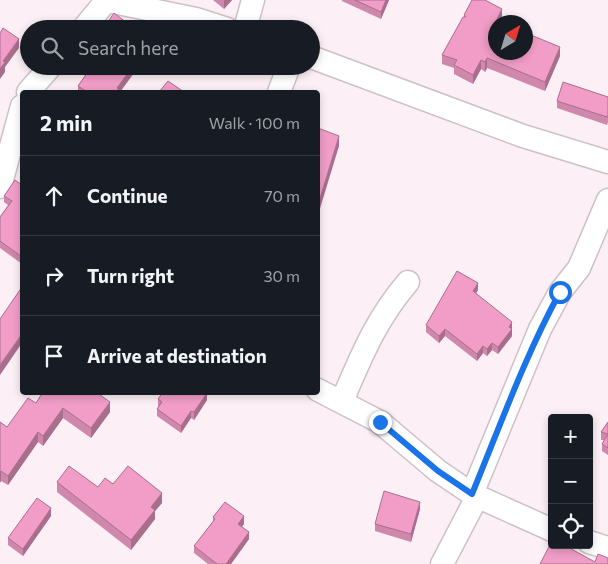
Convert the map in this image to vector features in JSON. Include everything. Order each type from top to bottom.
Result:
[{"type":"street","points":[[90,20],[105,0],[199,20]]},
{"type":"street","points":[[247,20],[253,0]]},
{"type":"street","points":[[320,60],[523,136],[608,162]]},
{"type":"street","points":[[30,90],[43,75]]},
{"type":"street","points":[[280,90],[286,75]]},
{"type":"street","points":[[0,125],[20,101]]},
{"type":"street","points":[[0,187],[20,113]]},
{"type":"street","points":[[442,564],[475,495],[540,329],[560,292],[579,268],[608,200]]},
{"type":"street","points":[[342,402],[370,335],[388,304],[408,282]]},
{"type":"street","points":[[320,391],[380,422],[438,471],[475,495],[548,528]]},
{"type":"street","points":[[593,543],[608,548]]},
{"type":"building","points":[[355,0],[386,0],[381,12]]},
{"type":"building","points":[[472,0],[485,0],[502,9],[499,15],[488,15],[488,58],[485,62],[481,60],[473,75],[454,65],[457,60],[442,55],[463,17],[466,17],[464,15]]},
{"type":"building","points":[[114,13],[123,20],[109,20]]},
{"type":"building","points":[[3,28],[19,39],[3,61],[5,62],[0,69],[0,33]]},
{"type":"building","points":[[533,36],[560,47],[545,82],[492,60],[533,60]]},
{"type":"building","points":[[86,75],[126,75],[117,88],[119,90],[84,90],[78,86]]},
{"type":"building","points":[[168,81],[181,90],[161,90]]},
{"type":"building","points":[[563,82],[608,97],[607,117],[557,101]]},
{"type":"building","points":[[320,129],[339,136],[320,198]]},
{"type":"building","points":[[15,180],[20,184],[20,256],[0,241],[0,217],[12,201],[4,196]]},
{"type":"building","points":[[457,271],[478,283],[473,291],[512,322],[509,327],[512,329],[498,347],[492,343],[487,349],[483,346],[477,354],[445,329],[439,336],[426,325]]},
{"type":"building","points":[[20,290],[20,337],[0,365],[0,319]]},
{"type":"building","points":[[41,395],[100,395],[110,402],[91,428],[63,408],[43,436],[38,432],[8,476],[1,471],[0,473],[0,422],[7,427],[28,398],[36,403]]},
{"type":"building","points":[[161,395],[206,395],[194,412],[191,411],[181,426],[157,409],[162,402],[158,399]]},
{"type":"building","points":[[608,422],[608,434],[601,432]]},
{"type":"building","points":[[608,434],[608,448],[602,444]]},
{"type":"building","points":[[69,466],[98,487],[105,478],[113,484],[128,466],[162,493],[151,507],[155,510],[131,540],[57,482]]},
{"type":"building","points":[[384,491],[420,502],[411,534],[375,524]]},
{"type":"building","points":[[37,498],[51,508],[23,549],[8,538]]},
{"type":"building","points":[[225,502],[244,516],[238,524],[249,532],[226,564],[217,564],[194,546],[215,519],[213,517]]},
{"type":"building","points":[[548,549],[571,549],[595,562],[598,554],[608,558],[608,564],[540,564]]},
{"type":"route","points":[[380,422],[438,471],[472,494],[518,379],[540,329],[560,292]]}]
